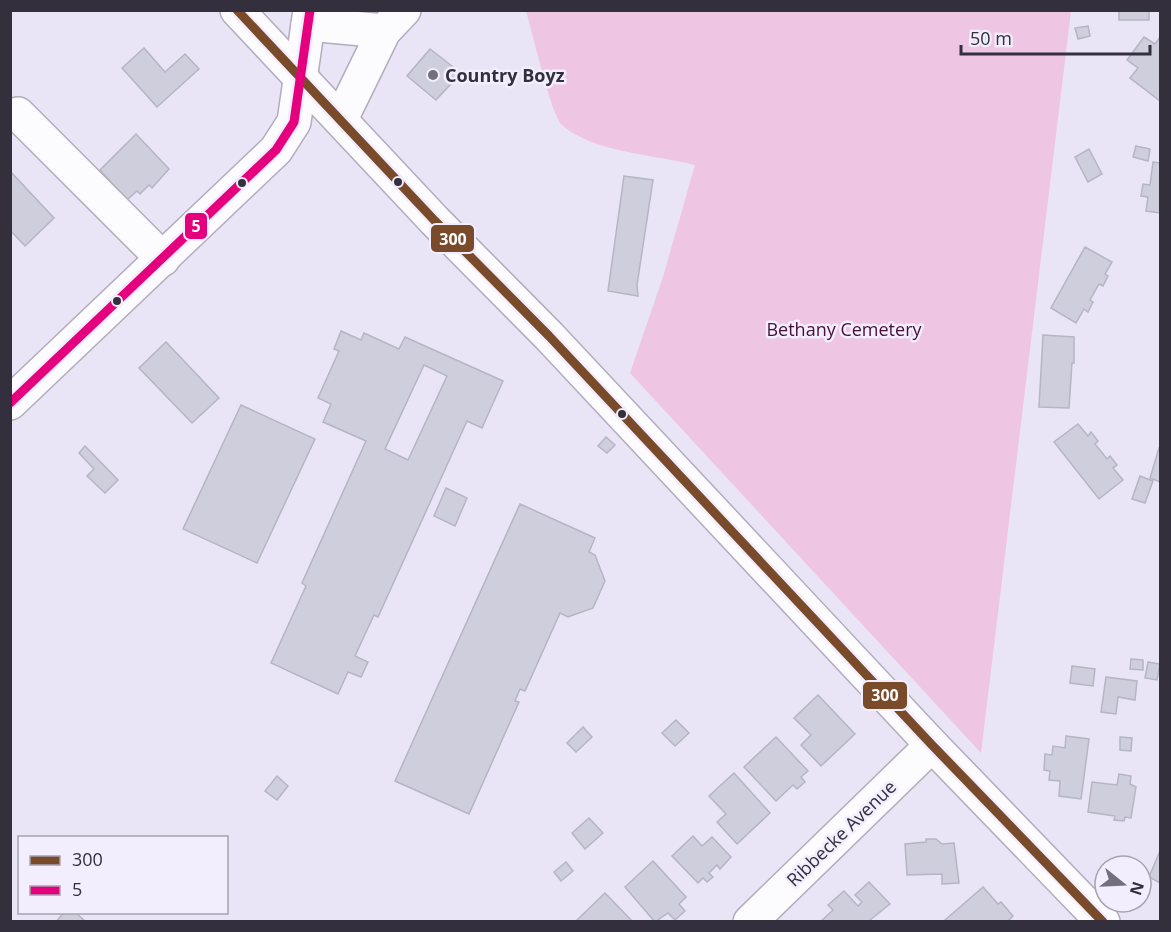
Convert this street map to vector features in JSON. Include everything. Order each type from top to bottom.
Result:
[{"type":"main road","points":[[237,10],[435,221],[566,353],[932,745],[1102,921]]},
{"type":"main road","points":[[10,403],[276,150],[294,122],[309,17],[394,21],[341,119]]},
{"type":"main road","points":[[18,114],[163,259]]},
{"type":"main road","name":"Ribbecke Avenue","points":[[750,921],[932,745]]},
{"type":"green space","name":"Bethany Cemetery","points":[[526,11],[1071,11],[981,753],[630,373],[663,277],[695,165],[607,147],[574,134],[562,125],[547,90]]},
{"type":"building","points":[[1119,10],[1149,10],[1149,20],[1119,20]]},
{"type":"building","points":[[1088,26],[1090,36],[1078,39],[1075,28]]},
{"type":"building","points":[[1144,37],[1155,44],[1160,37],[1160,101],[1130,78],[1138,68],[1127,60]]},
{"type":"building","points":[[144,48],[165,72],[185,54],[199,69],[157,107],[122,68]]},
{"type":"building","name":"Country Boyz","points":[[430,49],[461,73],[436,100],[407,76]]},
{"type":"building","points":[[136,134],[169,169],[152,188],[149,185],[140,194],[137,191],[127,200],[100,170]]},
{"type":"building","points":[[1136,146],[1150,149],[1148,161],[1133,157]]},
{"type":"building","points":[[1089,149],[1102,174],[1088,182],[1075,157]]},
{"type":"building","points":[[1153,162],[1160,163],[1160,213],[1146,211],[1148,197],[1141,196],[1143,184],[1150,185]]},
{"type":"building","points":[[10,171],[54,218],[25,246],[10,230]]},
{"type":"building","points":[[624,176],[653,180],[637,285],[638,296],[608,291]]},
{"type":"building","points":[[1085,247],[1112,262],[1105,274],[1108,276],[1103,286],[1099,284],[1090,300],[1093,302],[1088,312],[1084,309],[1076,323],[1051,308]]},
{"type":"building","points":[[341,331],[361,340],[364,333],[399,349],[405,337],[503,381],[482,428],[467,421],[378,617],[374,615],[355,656],[368,662],[361,677],[348,672],[338,694],[271,663],[306,586],[302,583],[366,441],[323,422],[331,404],[318,398],[339,351],[334,349]],"holes":[[[424,365],[447,376],[408,460],[385,449]]]},
{"type":"building","points":[[1043,335],[1074,337],[1074,363],[1072,363],[1069,408],[1039,407]]},
{"type":"building","points":[[166,342],[219,398],[192,423],[139,368]]},
{"type":"building","points":[[241,405],[315,439],[257,563],[183,529]]},
{"type":"building","points":[[1078,424],[1088,436],[1091,432],[1098,441],[1095,444],[1107,459],[1110,456],[1117,465],[1113,468],[1123,480],[1099,499],[1054,442]]},
{"type":"building","points":[[606,437],[615,445],[607,453],[598,446]]},
{"type":"building","points":[[85,446],[118,480],[105,493],[87,476],[94,469],[79,453]]},
{"type":"building","points":[[1160,449],[1160,482],[1150,478]]},
{"type":"building","points":[[1140,476],[1153,481],[1145,503],[1132,499]]},
{"type":"building","points":[[446,488],[467,498],[455,526],[434,516]]},
{"type":"building","points":[[520,504],[595,538],[589,552],[595,555],[605,581],[593,608],[568,617],[560,613],[525,691],[520,689],[515,701],[519,702],[469,814],[395,781]]},
{"type":"building","points":[[1131,659],[1143,660],[1143,670],[1130,669]]},
{"type":"building","points":[[1148,662],[1160,664],[1157,680],[1145,678]]},
{"type":"building","points":[[1072,666],[1095,669],[1093,686],[1070,683]]},
{"type":"building","points":[[1106,677],[1137,681],[1135,700],[1118,697],[1116,714],[1101,712]]},
{"type":"building","points":[[818,695],[855,734],[821,766],[801,745],[811,735],[794,718]]},
{"type":"building","points":[[676,720],[689,733],[675,746],[662,733]]},
{"type":"building","points":[[583,727],[592,737],[576,752],[567,743]]},
{"type":"building","points":[[1066,736],[1089,739],[1081,799],[1059,796],[1060,781],[1049,780],[1050,771],[1044,770],[1045,754],[1052,755],[1053,746],[1065,748]]},
{"type":"building","points":[[776,737],[808,771],[801,777],[805,782],[797,789],[793,785],[776,801],[744,767]]},
{"type":"building","points":[[1120,737],[1132,738],[1131,751],[1120,750]]},
{"type":"building","points":[[734,773],[770,813],[737,844],[717,822],[726,814],[709,796]]},
{"type":"building","points":[[1119,774],[1131,776],[1130,784],[1136,787],[1131,818],[1125,817],[1124,821],[1114,820],[1115,816],[1088,812],[1092,782],[1117,785]]},
{"type":"building","points":[[277,776],[288,786],[277,800],[265,791]]},
{"type":"building","points":[[589,818],[603,833],[585,849],[572,833]]},
{"type":"building","points":[[693,836],[702,846],[712,837],[731,857],[720,869],[717,865],[709,873],[713,877],[707,882],[703,878],[698,883],[672,856]]},
{"type":"building","points":[[926,839],[936,839],[942,844],[954,843],[959,883],[942,884],[942,874],[907,875],[905,844],[926,842]]},
{"type":"building","points":[[1160,851],[1160,883],[1153,879],[1153,868]]},
{"type":"building","points":[[653,861],[686,897],[679,904],[685,911],[675,920],[668,913],[655,922],[625,887]]},
{"type":"building","points":[[566,862],[573,871],[561,881],[554,872]]},
{"type":"building","points":[[869,882],[890,904],[870,920],[872,922],[820,922],[833,910],[828,905],[844,891],[858,906],[862,902],[855,895]]},
{"type":"building","points":[[983,887],[1013,916],[1007,922],[947,922],[945,920]]},
{"type":"building","points":[[605,893],[633,922],[575,922]]},
{"type":"building","points":[[62,914],[77,914],[86,922],[56,922]]},
{"type":"transit line","name":"300","points":[[237,10],[435,221],[549,336],[932,745],[1103,922]]},
{"type":"transit line","name":"5","points":[[10,403],[276,150],[294,122],[310,10]]},
{"type":"place","name":"Country Boyz","points":[[433,75]]}]
